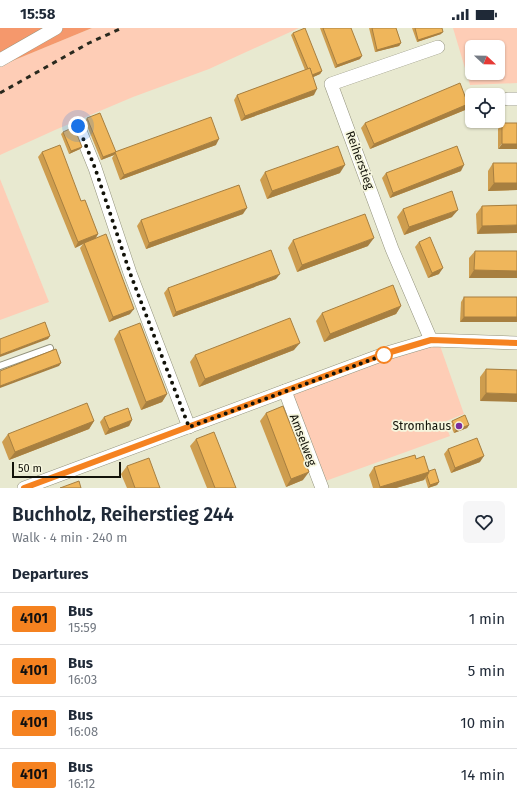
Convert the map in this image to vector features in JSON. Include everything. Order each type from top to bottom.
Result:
[{"type":"street","points":[[0,60],[56,28]]},
{"type":"street","name":"Reiherstieg","points":[[431,340],[392,249],[332,84],[438,47]]},
{"type":"street","points":[[78,126],[95,168],[130,273],[189,427]]},
{"type":"street","points":[[24,488],[384,354],[431,340],[517,343]]},
{"type":"street","name":"Amselweg","points":[[285,391],[322,488]]},
{"type":"lane","points":[[0,366],[50,348]]},
{"type":"shaded area","points":[[0,28],[92,28],[0,66]]},
{"type":"shaded area","points":[[92,28],[299,28],[209,69],[133,97],[0,155],[0,66]]},
{"type":"shaded area","points":[[453,28],[517,28],[517,83],[470,85],[469,80],[505,80],[505,40],[465,40],[465,68]]},
{"type":"shaded area","points":[[0,179],[49,302],[0,320]]},
{"type":"shaded area","points":[[438,340],[464,414],[444,422],[450,436],[320,483],[285,391]]},
{"type":"building","points":[[305,28],[322,71],[312,75],[293,33]]},
{"type":"building","points":[[323,28],[351,28],[362,56],[337,65]]},
{"type":"building","points":[[372,28],[396,28],[401,43],[377,50]]},
{"type":"building","points":[[415,28],[442,28],[443,32],[418,40]]},
{"type":"building","points":[[310,68],[317,89],[245,116],[237,95]]},
{"type":"building","points":[[460,83],[465,96],[465,105],[374,144],[365,123]]},
{"type":"building","points":[[100,113],[116,152],[103,157],[87,118]]},
{"type":"building","points":[[211,117],[219,139],[124,175],[115,152]]},
{"type":"building","points":[[505,123],[517,123],[517,144],[502,144],[502,128],[505,128]]},
{"type":"building","points":[[74,127],[82,147],[71,151],[63,132]]},
{"type":"building","points":[[60,145],[81,201],[85,200],[98,234],[78,242],[42,152]]},
{"type":"building","points":[[338,146],[345,165],[272,191],[265,172]]},
{"type":"building","points":[[457,146],[464,165],[393,193],[386,173]]},
{"type":"building","points":[[493,163],[517,163],[517,183],[494,183]]},
{"type":"building","points":[[239,185],[247,208],[149,243],[141,220]]},
{"type":"building","points":[[452,191],[458,210],[409,227],[403,209]]},
{"type":"building","points":[[517,205],[517,225],[482,226],[482,206]]},
{"type":"building","points":[[365,214],[374,238],[302,265],[293,240]]},
{"type":"building","points":[[106,234],[134,309],[113,317],[84,243]]},
{"type":"building","points":[[430,237],[443,268],[432,273],[419,242]]},
{"type":"building","points":[[271,250],[280,274],[176,312],[168,288]]},
{"type":"building","points":[[475,251],[517,251],[517,271],[474,270]]},
{"type":"building","points":[[393,285],[401,306],[330,334],[322,313]]},
{"type":"building","points":[[464,297],[517,297],[517,317],[464,317]]},
{"type":"building","points":[[290,318],[300,343],[205,379],[195,355]]},
{"type":"building","points":[[45,322],[50,336],[0,355],[0,339]]},
{"type":"building","points":[[140,323],[167,394],[146,402],[119,331]]},
{"type":"building","points":[[56,349],[61,363],[0,386],[0,371]]},
{"type":"building","points":[[486,369],[517,370],[517,394],[486,393]]},
{"type":"building","points":[[87,403],[94,421],[15,452],[8,434]]},
{"type":"building","points":[[283,406],[309,472],[291,479],[266,413]]},
{"type":"building","points":[[128,408],[132,420],[109,429],[104,417]]},
{"type":"building","name":"Stromhaus","points":[[465,415],[469,425],[456,430],[452,421]]},
{"type":"building","points":[[214,432],[236,488],[215,488],[196,439]]},
{"type":"building","points":[[477,438],[484,456],[455,468],[448,449]]},
{"type":"building","points":[[415,455],[416,459],[424,456],[429,472],[380,487],[374,467]]},
{"type":"building","points":[[149,458],[160,488],[135,488],[127,466]]},
{"type":"building","points":[[435,469],[439,482],[430,485],[427,476],[429,471]]},
{"type":"building","points":[[79,481],[81,488],[60,488]]},
{"type":"railway","points":[[0,93],[89,43],[122,28]]},
{"type":"bus line","name":"4101","points":[[24,488],[384,354],[431,340],[517,343]]},
{"type":"place","name":"Stromhaus","points":[[459,426]]},
{"type":"route","points":[[78,126],[95,168],[106,205],[130,273],[189,427],[384,355]]}]
